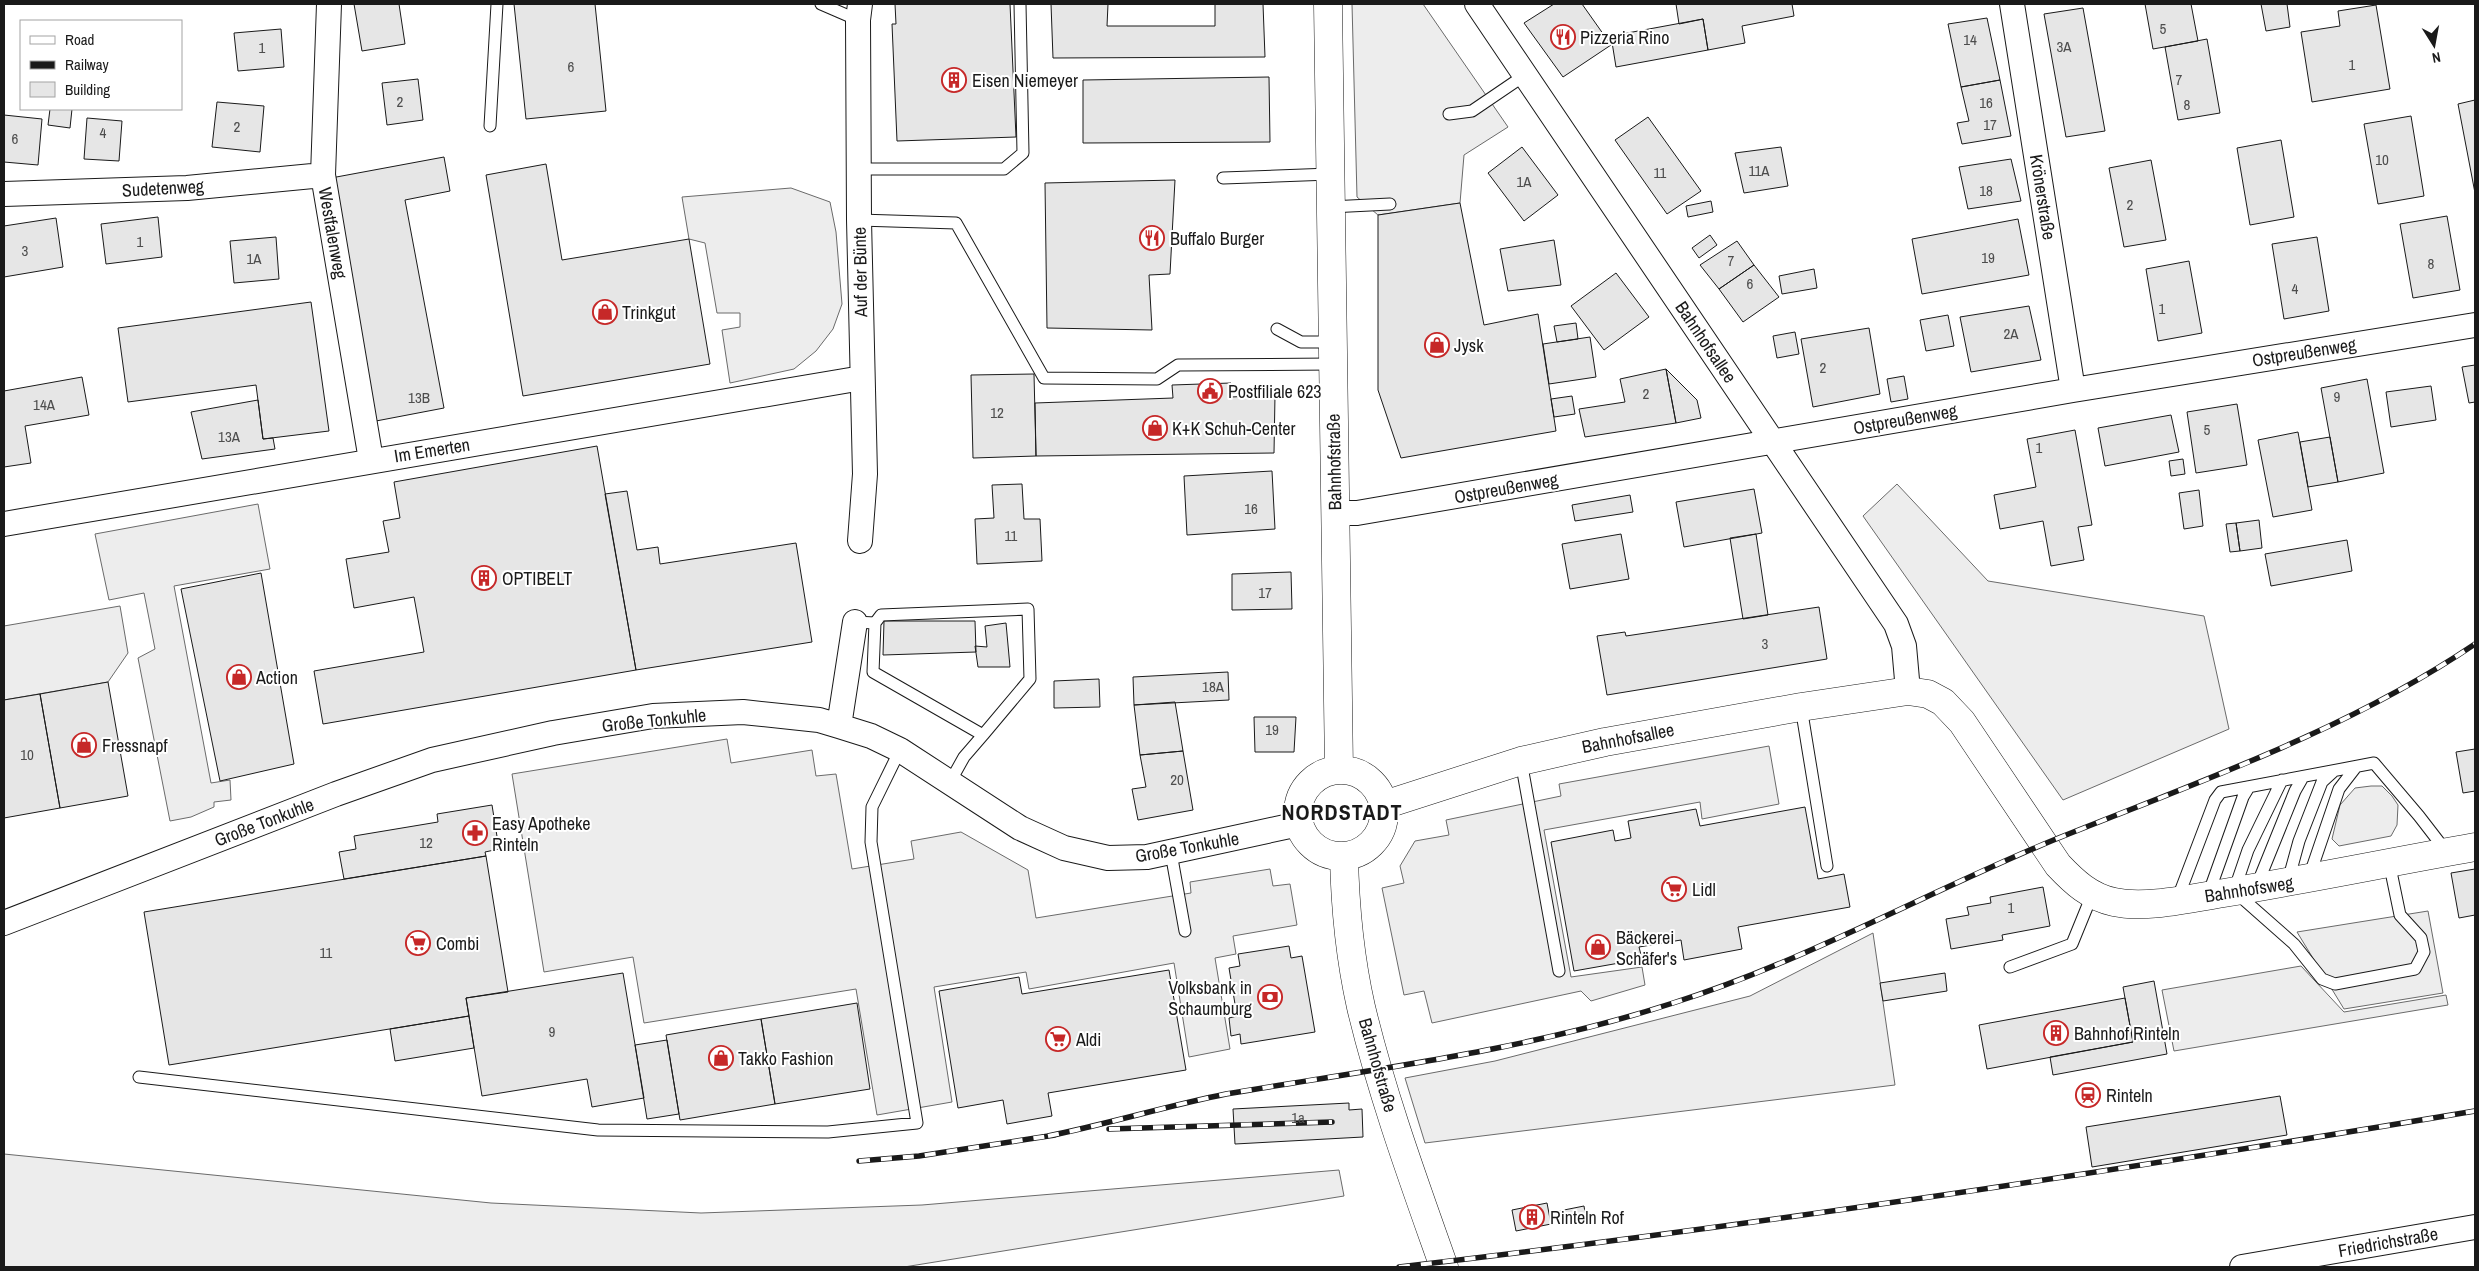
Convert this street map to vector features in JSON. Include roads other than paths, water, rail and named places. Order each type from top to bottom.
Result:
[{"type":"main road","name":"Bahnhofstraße","points":[[1328,4],[1339,770]]},
{"type":"main road","name":"Bahnhofsallee","points":[[1384,806],[1521,761],[1605,742],[1800,707],[1908,691],[1928,694],[1943,702],[1962,722],[2043,844]]},
{"type":"main road","points":[[1339,770],[1352,771],[1373,783],[1380,793],[1384,806],[1384,820],[1379,834],[1370,845],[1358,853],[1344,856],[1329,854],[1316,848],[1305,837],[1299,824],[1299,804],[1306,787],[1316,778],[1327,772],[1339,770]]},
{"type":"main road","name":"Bahnhofsweg","points":[[2043,844],[2073,880],[2092,895],[2115,902],[2139,904],[2298,881],[2475,847]]},
{"type":"main road","name":"Bahnhofstraße","points":[[1344,856],[1345,901],[1361,1005],[1383,1086],[1444,1267]]},
{"type":"street","name":"Westfalenweg","points":[[329,4],[323,174],[372,460]]},
{"type":"street","name":"Bahnhofsallee","points":[[1478,4],[1896,624],[1904,646],[1908,691]]},
{"type":"street","name":"Krönerstraße","points":[[2012,4],[2073,390]]},
{"type":"street","name":"Auf der Bünte","points":[[859,12],[858,169],[866,474],[860,541]]},
{"type":"street","name":"Sudetenweg","points":[[4,194],[187,188],[323,174]]},
{"type":"street","name":"Ostpreußenweg","points":[[1334,513],[1357,513],[2073,390],[2475,325]]},
{"type":"street","name":"Im Emerten","points":[[4,524],[862,378]]},
{"type":"street","points":[[839,726],[865,622]]},
{"type":"street","name":"Große Tonkuhle","points":[[4,924],[336,794],[432,760],[553,733],[653,716],[743,712],[820,720],[871,736],[900,750],[1020,828],[1064,848],[1108,858],[1147,857],[1171,853],[1299,824]]},
{"type":"street","name":"Friedrichstraße","points":[[2242,1267],[2475,1227]]},
{"type":"lane","points":[[490,126],[497,4]]},
{"type":"lane","points":[[821,4],[859,12]]},
{"type":"lane","points":[[858,169],[1004,168],[1023,153],[1020,4]]},
{"type":"lane","points":[[1449,114],[1472,111],[1525,75]]},
{"type":"lane","points":[[1223,178],[1330,174]]},
{"type":"lane","points":[[1330,207],[1390,204]]},
{"type":"lane","points":[[859,220],[956,223],[1044,378],[1157,379],[1178,364],[1332,353]]},
{"type":"lane","points":[[1277,329],[1300,342],[1332,353]]},
{"type":"lane","points":[[950,782],[964,758],[983,735],[1030,678],[1028,608],[881,615],[865,622],[873,672],[983,735]]},
{"type":"lane","points":[[1800,707],[1827,866]]},
{"type":"lane","points":[[139,1077],[598,1130],[828,1132],[917,1123],[871,842],[872,807],[900,750]]},
{"type":"lane","points":[[1521,761],[1559,971]]},
{"type":"lane","points":[[2177,900],[2215,800],[2221,792],[2374,763],[2419,816],[2446,852]]},
{"type":"lane","points":[[2298,881],[2339,789],[2356,767]]},
{"type":"lane","points":[[2298,881],[2298,841],[2322,782],[2335,770]]},
{"type":"lane","points":[[2233,891],[2303,777]]},
{"type":"lane","points":[[2233,891],[2248,850],[2282,780]]},
{"type":"lane","points":[[2233,891],[2242,797],[2249,787]]},
{"type":"lane","points":[[1171,853],[1185,931]]},
{"type":"lane","points":[[2233,891],[2294,944],[2322,979],[2335,984],[2415,969],[2424,952],[2421,938],[2400,915],[2389,862]]},
{"type":"lane","points":[[2010,967],[2072,944],[2092,895]]},
{"type":"railway","points":[[1048,1136],[1226,1094],[1395,1067],[1508,1046],[1563,1034],[1673,1003],[1722,986],[1819,947],[2056,839],[2271,752],[2376,703],[2426,675],[2475,644]]},
{"type":"railway","points":[[1399,1267],[1534,1251],[1938,1196],[2207,1155],[2475,1111]]},
{"type":"railway","points":[[1109,1129],[1332,1122]]},
{"type":"railway","points":[[859,1161],[919,1156],[1055,1135]]},
{"type":"place","name":"Pizzeria Rino","points":[[1563,37]]},
{"type":"place","name":"Eisen Niemeyer","points":[[954,80]]},
{"type":"place","name":"Buffalo Burger","points":[[1152,238]]},
{"type":"place","name":"Trinkgut","points":[[605,312]]},
{"type":"place","name":"Jysk","points":[[1437,345]]},
{"type":"place","name":"Postfiliale 623","points":[[1210,391]]},
{"type":"place","name":"K+K Schuh-Center","points":[[1155,428]]},
{"type":"place","name":"OPTIBELT","points":[[484,578]]},
{"type":"place","name":"Action","points":[[239,677]]},
{"type":"place","name":"Fressnapf","points":[[84,745]]},
{"type":"place","name":"Easy Apotheke Rinteln","points":[[475,833]]},
{"type":"place","name":"Lidl","points":[[1674,889]]},
{"type":"place","name":"Combi","points":[[418,943]]},
{"type":"place","name":"Bäckerei Schäfer's","points":[[1598,947]]},
{"type":"place","name":"Volksbank in Schaumburg","points":[[1270,997]]},
{"type":"place","name":"Bahnhof Rinteln","points":[[2056,1033]]},
{"type":"place","name":"Aldi","points":[[1058,1039]]},
{"type":"place","name":"Takko Fashion","points":[[721,1058]]},
{"type":"place","name":"Rinteln","points":[[2088,1095]]},
{"type":"place","name":"Rinteln Rof","points":[[1532,1217]]},
{"type":"district","name":"NORDSTADT","points":[[1342,812]]}]
